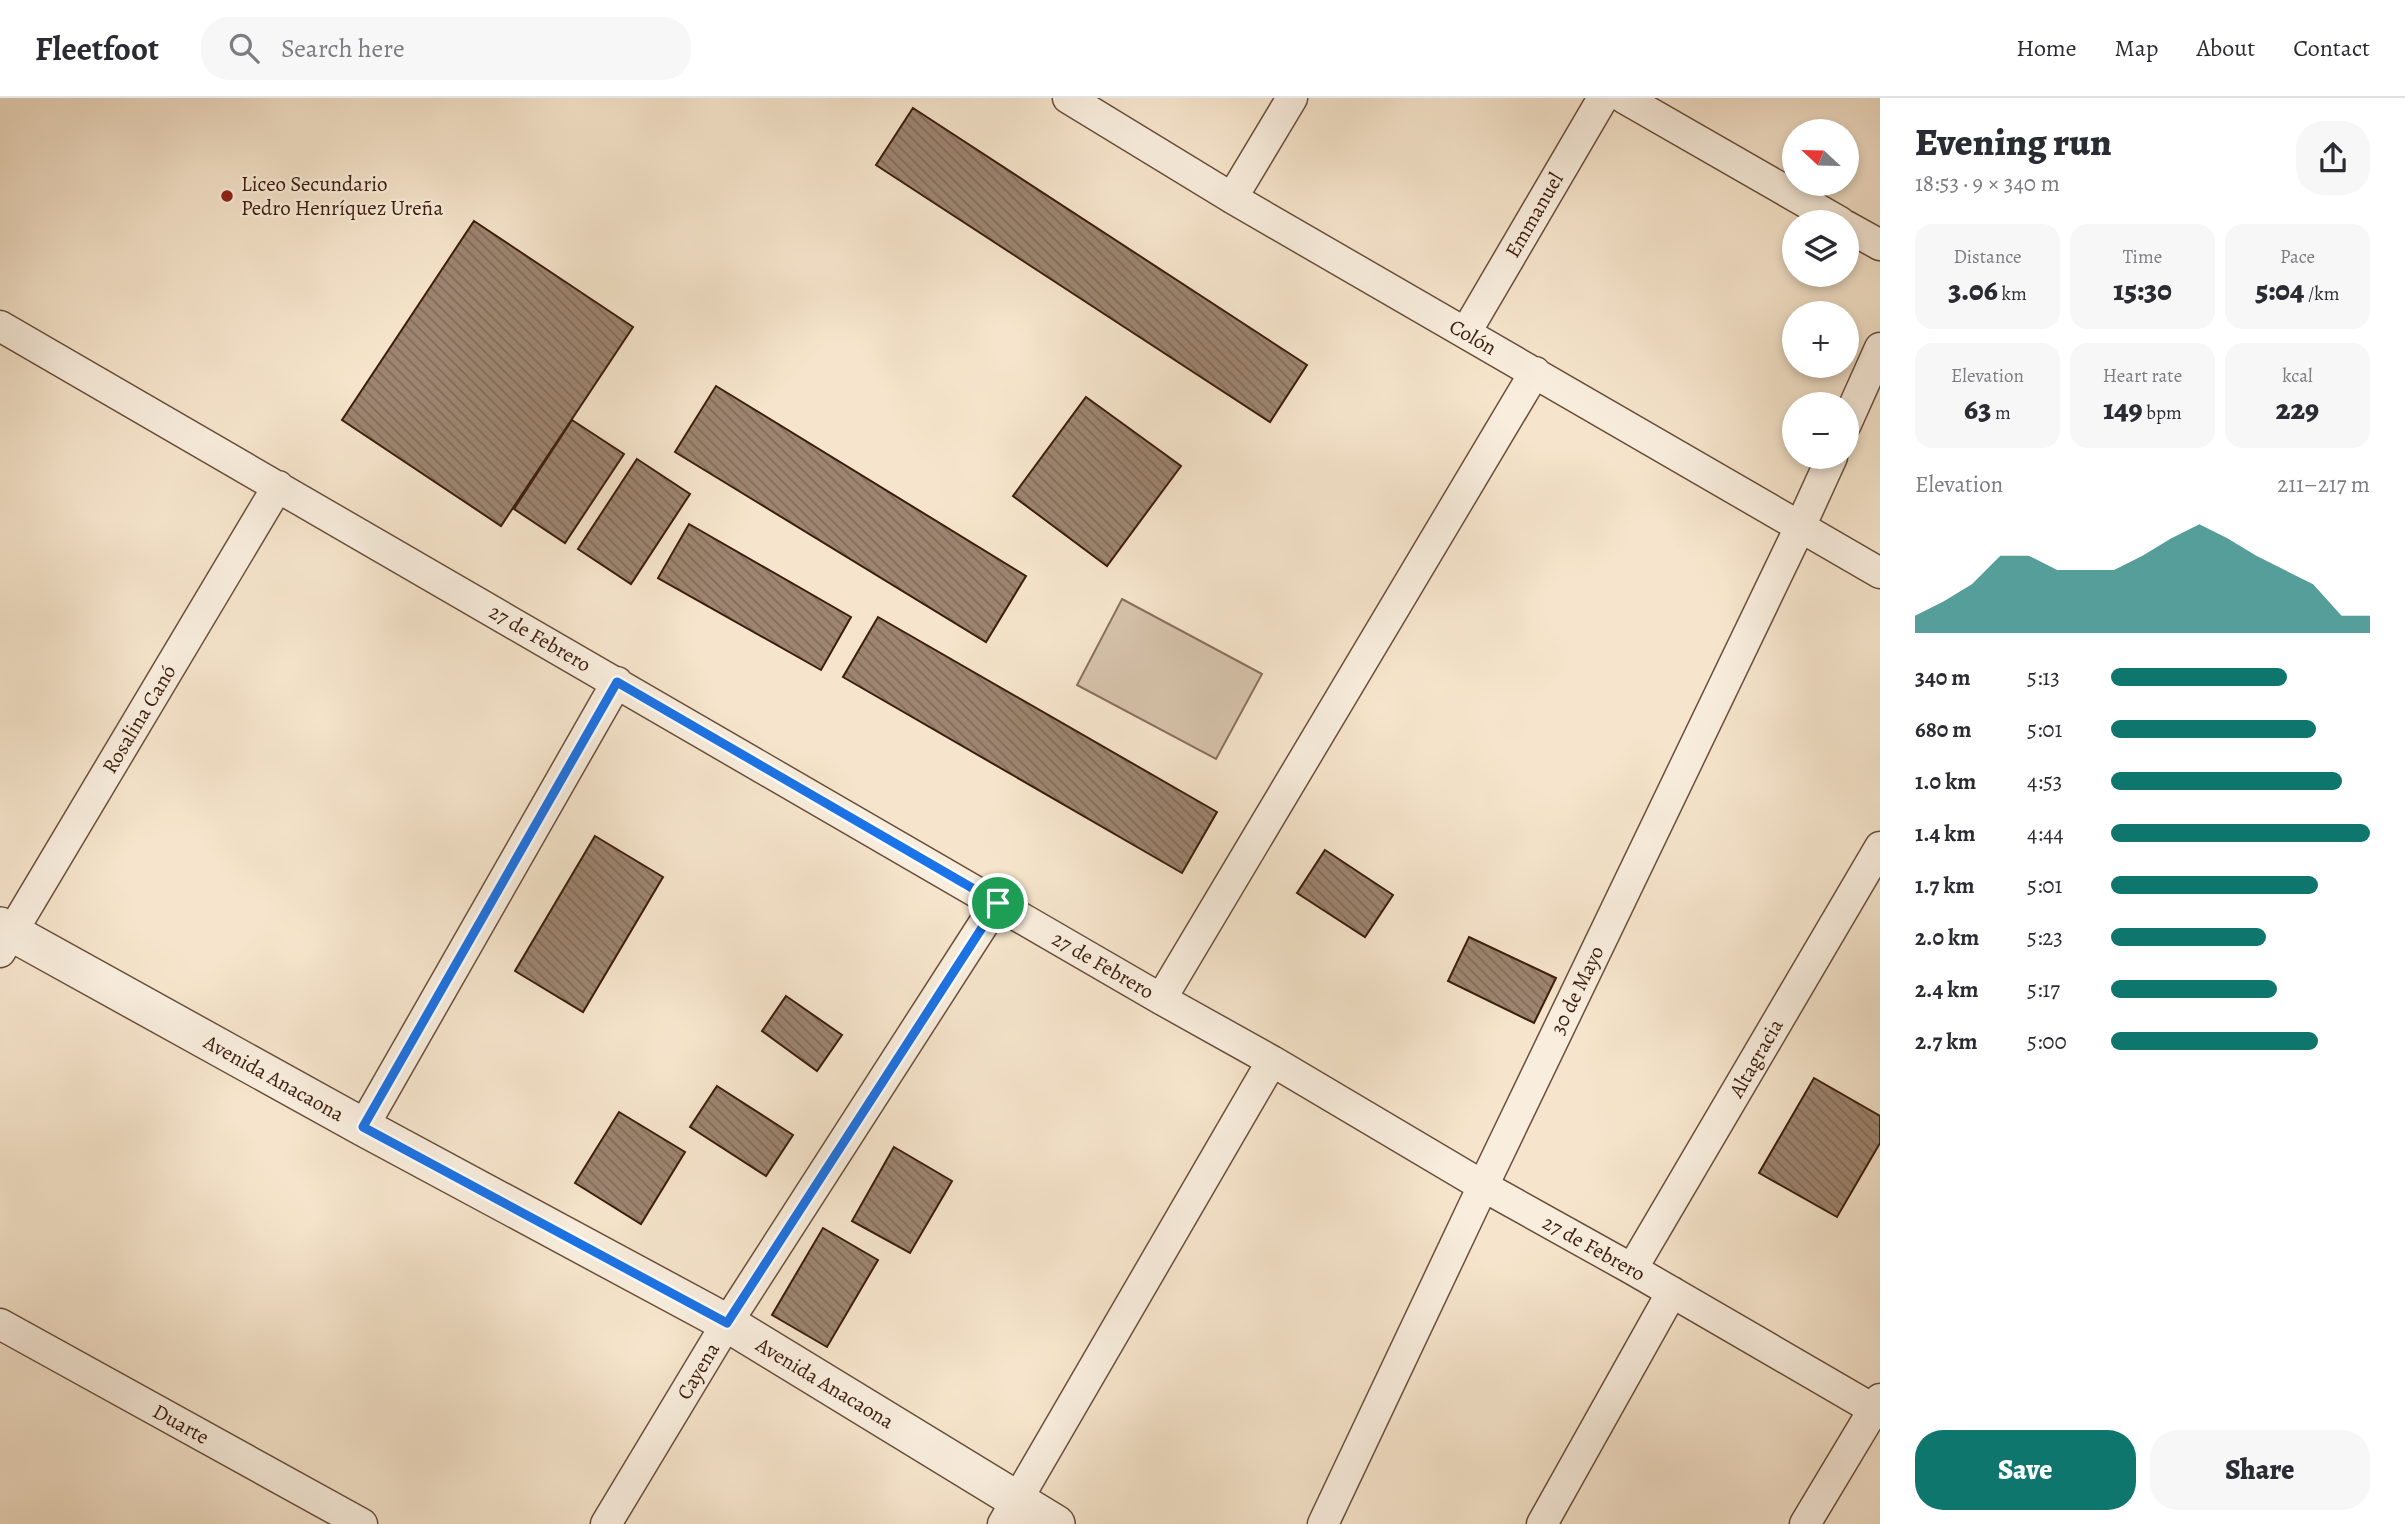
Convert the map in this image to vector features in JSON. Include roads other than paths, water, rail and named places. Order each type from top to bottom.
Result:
[{"type":"street","name":"Colón","points":[[1068,98],[1232,198],[1880,573]]},
{"type":"street","points":[[1232,198],[1292,98]]},
{"type":"street","name":"Emmanuel","points":[[1466,332],[1603,98]]},
{"type":"street","points":[[1624,98],[1819,210]]},
{"type":"street","points":[[1859,233],[1880,245]]},
{"type":"street","name":"27 de Febrero","points":[[0,326],[1161,999],[1272,1060],[1483,1186],[1878,1407]]},
{"type":"street","points":[[1859,395],[1880,348]]},
{"type":"street","points":[[1161,999],[1535,372]]},
{"type":"street","name":"30 de Mayo","points":[[1323,1524],[1827,469]]},
{"type":"street","name":"Rosalina Canó","points":[[4,937],[278,486]]},
{"type":"street","points":[[363,1127],[617,682]]},
{"type":"street","name":"Altagracia","points":[[1632,1269],[1880,847]]},
{"type":"street","name":"Cayena","points":[[606,1524],[727,1323],[998,903]]},
{"type":"street","name":"Avenida Anacaona","points":[[4,937],[727,1323],[1009,1512],[1056,1524]]},
{"type":"street","points":[[1009,1512],[1272,1060]]},
{"type":"street","points":[[1542,1524],[1672,1292]]},
{"type":"street","name":"Duarte","points":[[0,1324],[362,1524]]},
{"type":"street","points":[[1805,1524],[1878,1407]]},
{"type":"place","name":"Liceo Secundario Pedro Henríquez Ureña","points":[[227,196]]}]
